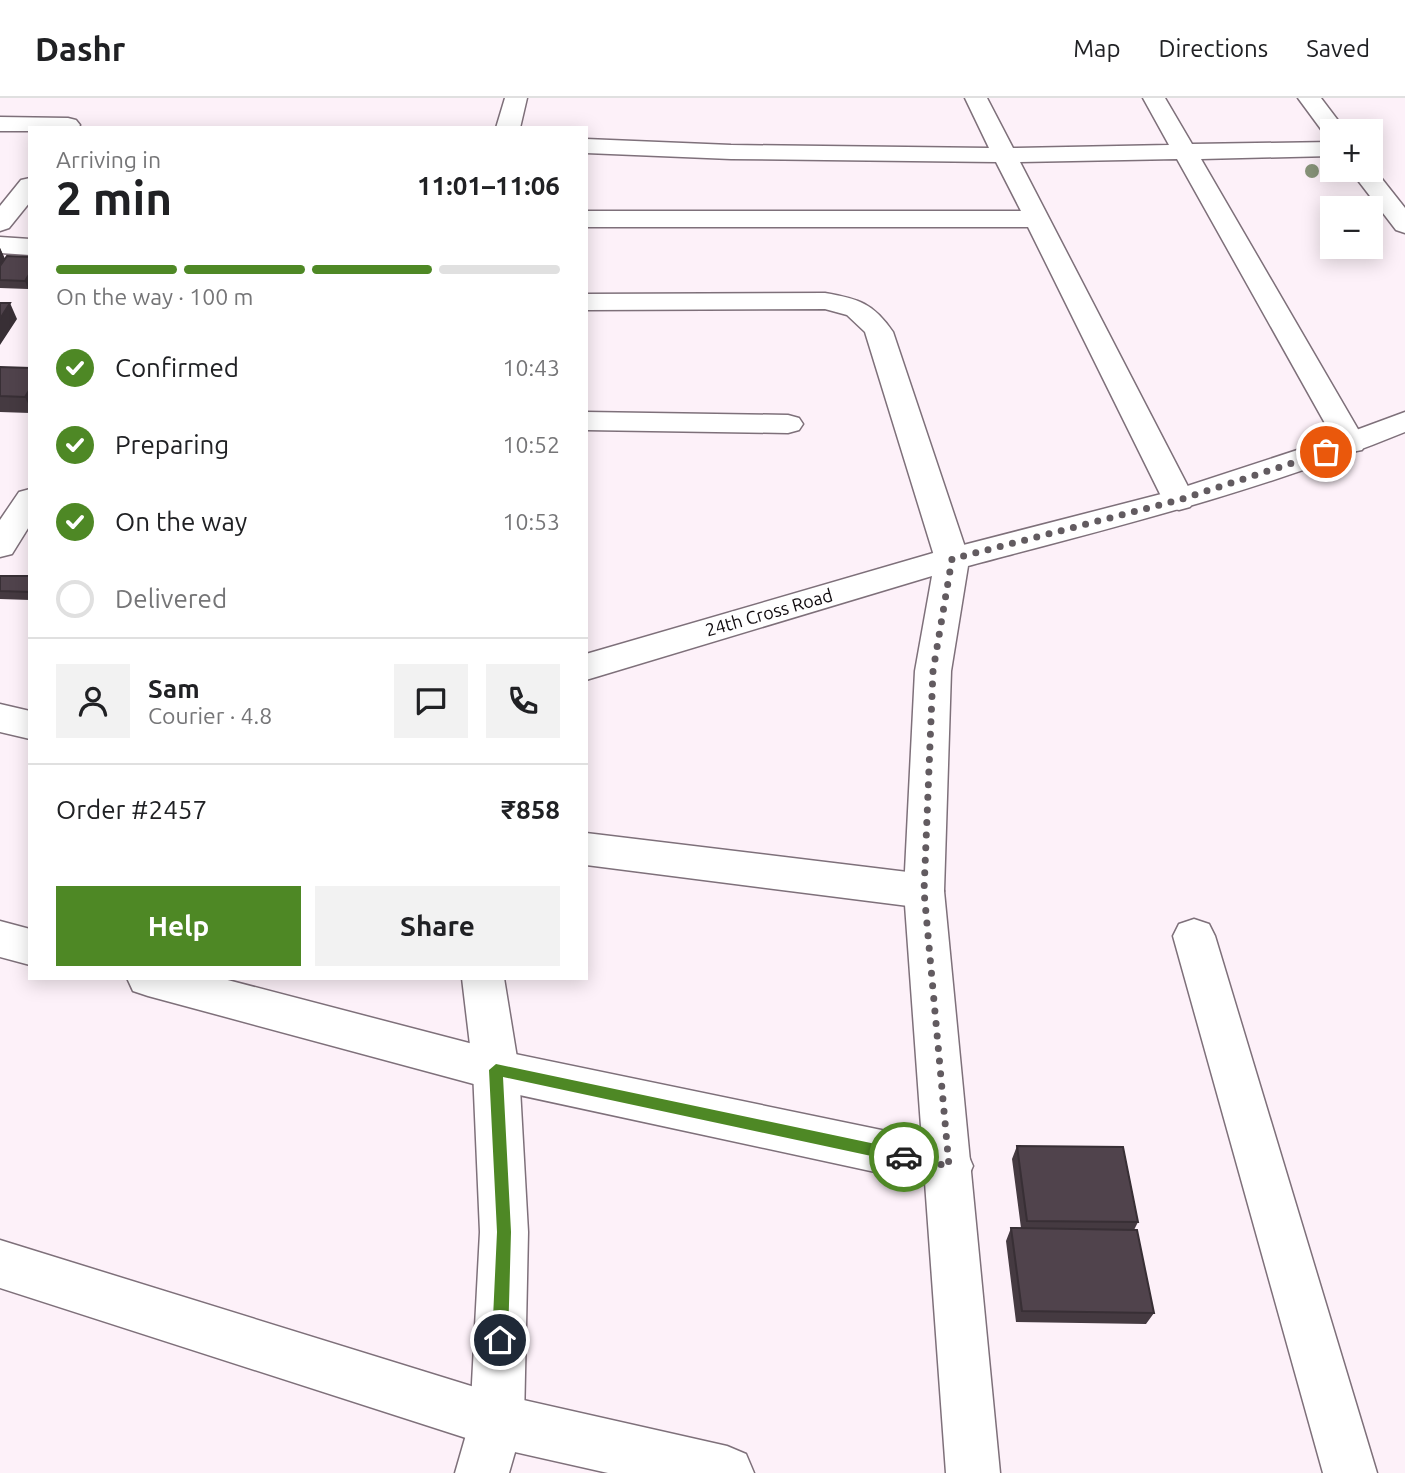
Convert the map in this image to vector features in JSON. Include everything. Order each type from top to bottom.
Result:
[{"type":"street","points":[[509,126],[516,98]]},
{"type":"street","points":[[976,98],[1179,500]]},
{"type":"street","points":[[1154,98],[1351,443]]},
{"type":"street","points":[[1310,98],[1325,119]]},
{"type":"street","points":[[0,124],[69,120]]},
{"type":"street","points":[[588,146],[731,152],[1004,155],[1320,149]]},
{"type":"street","points":[[1371,182],[1405,225]]},
{"type":"street","points":[[0,187],[28,186]]},
{"type":"street","points":[[0,223],[28,187]]},
{"type":"street","points":[[588,219],[1037,219]]},
{"type":"street","points":[[0,245],[28,247]]},
{"type":"street","points":[[588,302],[825,301],[853,306],[870,317],[879,332],[952,559],[933,671],[924,891],[973,1473]]},
{"type":"street","points":[[588,421],[788,424]]},
{"type":"street","name":"24th Cross Road","points":[[588,666],[952,559],[1179,500],[1351,443],[1405,421]]},
{"type":"street","points":[[0,546],[28,502]]},
{"type":"street","points":[[0,718],[28,725]]},
{"type":"street","points":[[588,849],[924,891]]},
{"type":"street","points":[[1194,936],[1350,1473]]},
{"type":"street","points":[[0,939],[28,946]]},
{"type":"street","points":[[156,980],[496,1070],[949,1166]]},
{"type":"street","points":[[482,1473],[497,1420],[504,1232],[496,1070],[483,980]]},
{"type":"street","points":[[0,1264],[497,1420],[727,1473]]},
{"type":"building","points":[[7,256],[28,257],[28,276],[25,281],[0,280],[0,266]]},
{"type":"building","points":[[0,303],[10,303],[0,319]]},
{"type":"building","points":[[0,367],[28,368],[28,392],[25,397],[0,396]]},
{"type":"building","points":[[0,576],[28,576],[28,592],[0,591]]},
{"type":"building","points":[[1017,1146],[1123,1147],[1138,1222],[1027,1221]]},
{"type":"building","points":[[1011,1228],[1137,1230],[1154,1313],[1022,1311]]},
{"type":"way so far","points":[[904,1157],[949,1166],[924,891],[933,671],[952,559],[1179,500],[1326,452]]},
{"type":"route","points":[[500,1340],[504,1232],[496,1070],[904,1157]]}]
